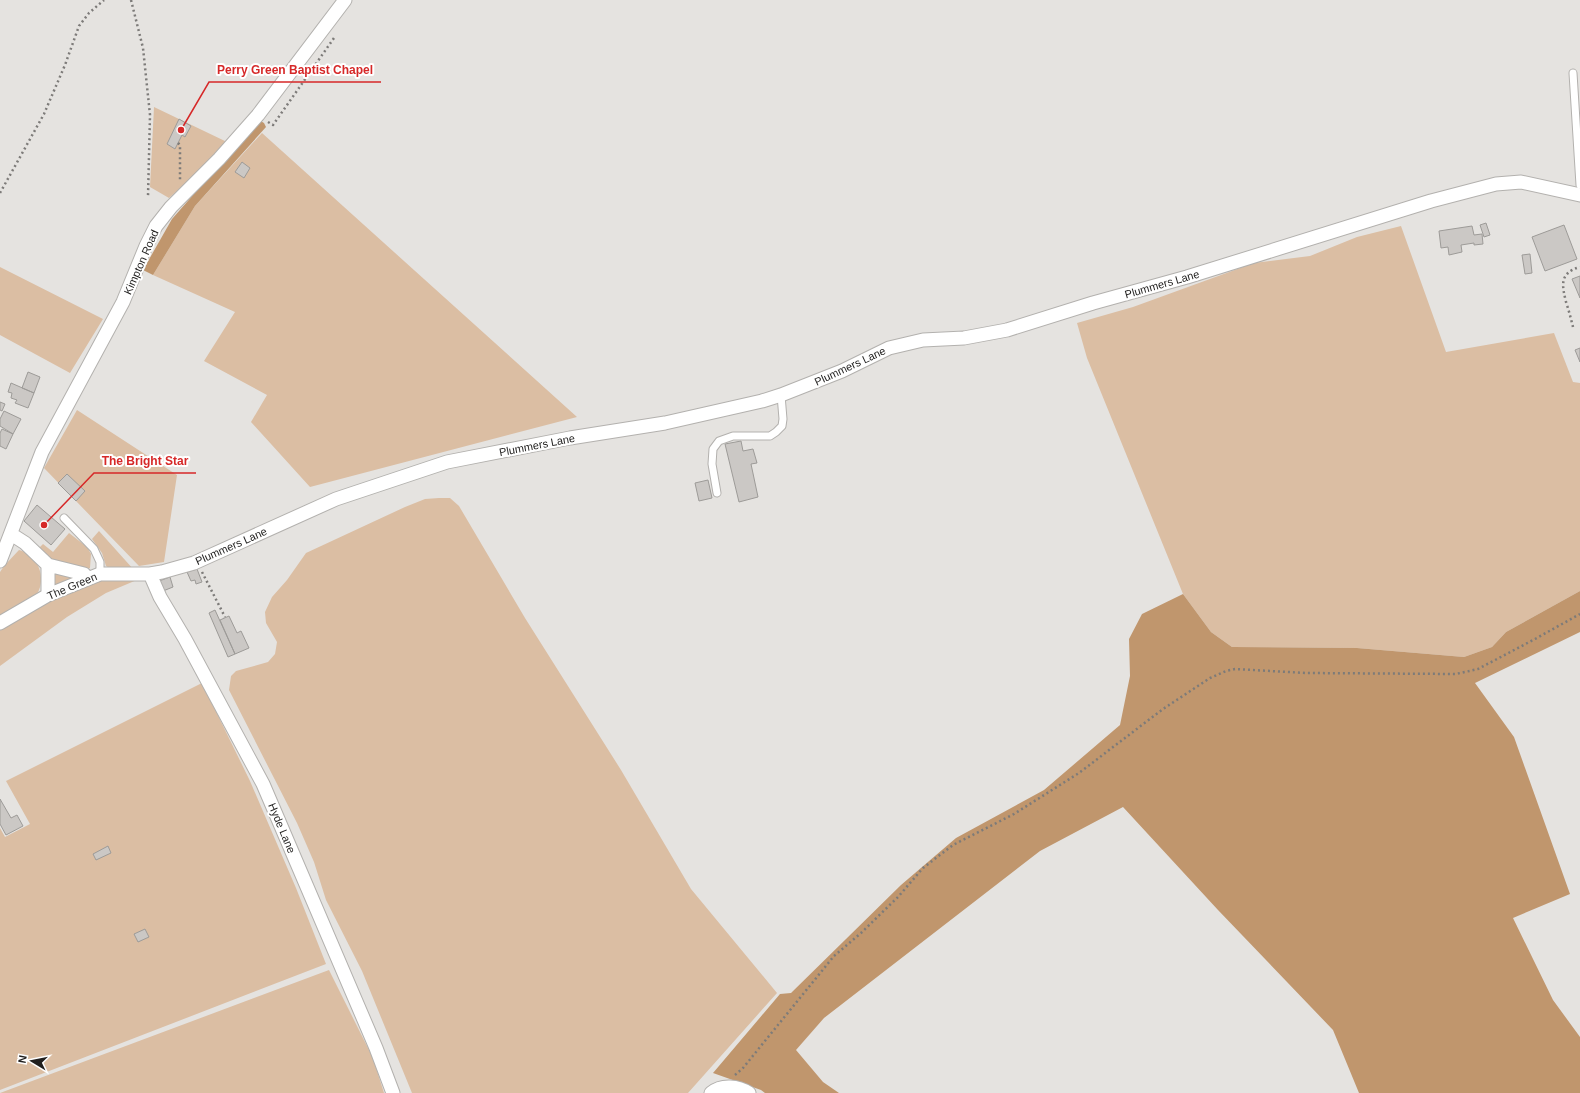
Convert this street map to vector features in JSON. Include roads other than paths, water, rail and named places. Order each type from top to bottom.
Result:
[{"type":"street","name":"Kimpton Road","points":[[0,561],[42,452],[123,302],[146,246],[156,226],[171,207],[258,115],[345,0]]},
{"type":"street","name":"Plummers Lane","points":[[150,574],[162,572],[194,562],[336,500],[447,462],[570,438],[665,423],[781,395],[842,371],[889,348],[923,340],[964,338],[1007,330],[1093,303],[1187,278],[1431,201],[1496,184],[1521,182],[1580,195]]},
{"type":"street","points":[[11,534],[25,543],[48,565],[94,576]]},
{"type":"street","points":[[48,565],[48,595]]},
{"type":"street","name":"The Green","points":[[0,623],[48,595],[94,576],[150,574]]},
{"type":"street","name":"Hyde Lane","points":[[150,574],[160,597],[192,651],[263,784],[373,1042],[393,1093]]},
{"type":"street","points":[[716,1090],[734,1087],[749,1093]]},
{"type":"lane","points":[[1573,73],[1580,185]]},
{"type":"lane","points":[[717,493],[712,464],[713,449],[719,441],[733,436],[770,436],[776,432],[782,426],[783,419],[781,395]]},
{"type":"lane","points":[[64,518],[94,549],[100,562],[94,576]]},
{"type":"place","name":"Perry Green Baptist Chapel","points":[[181,130]]},
{"type":"place","name":"The Bright Star","points":[[44,525]]}]
